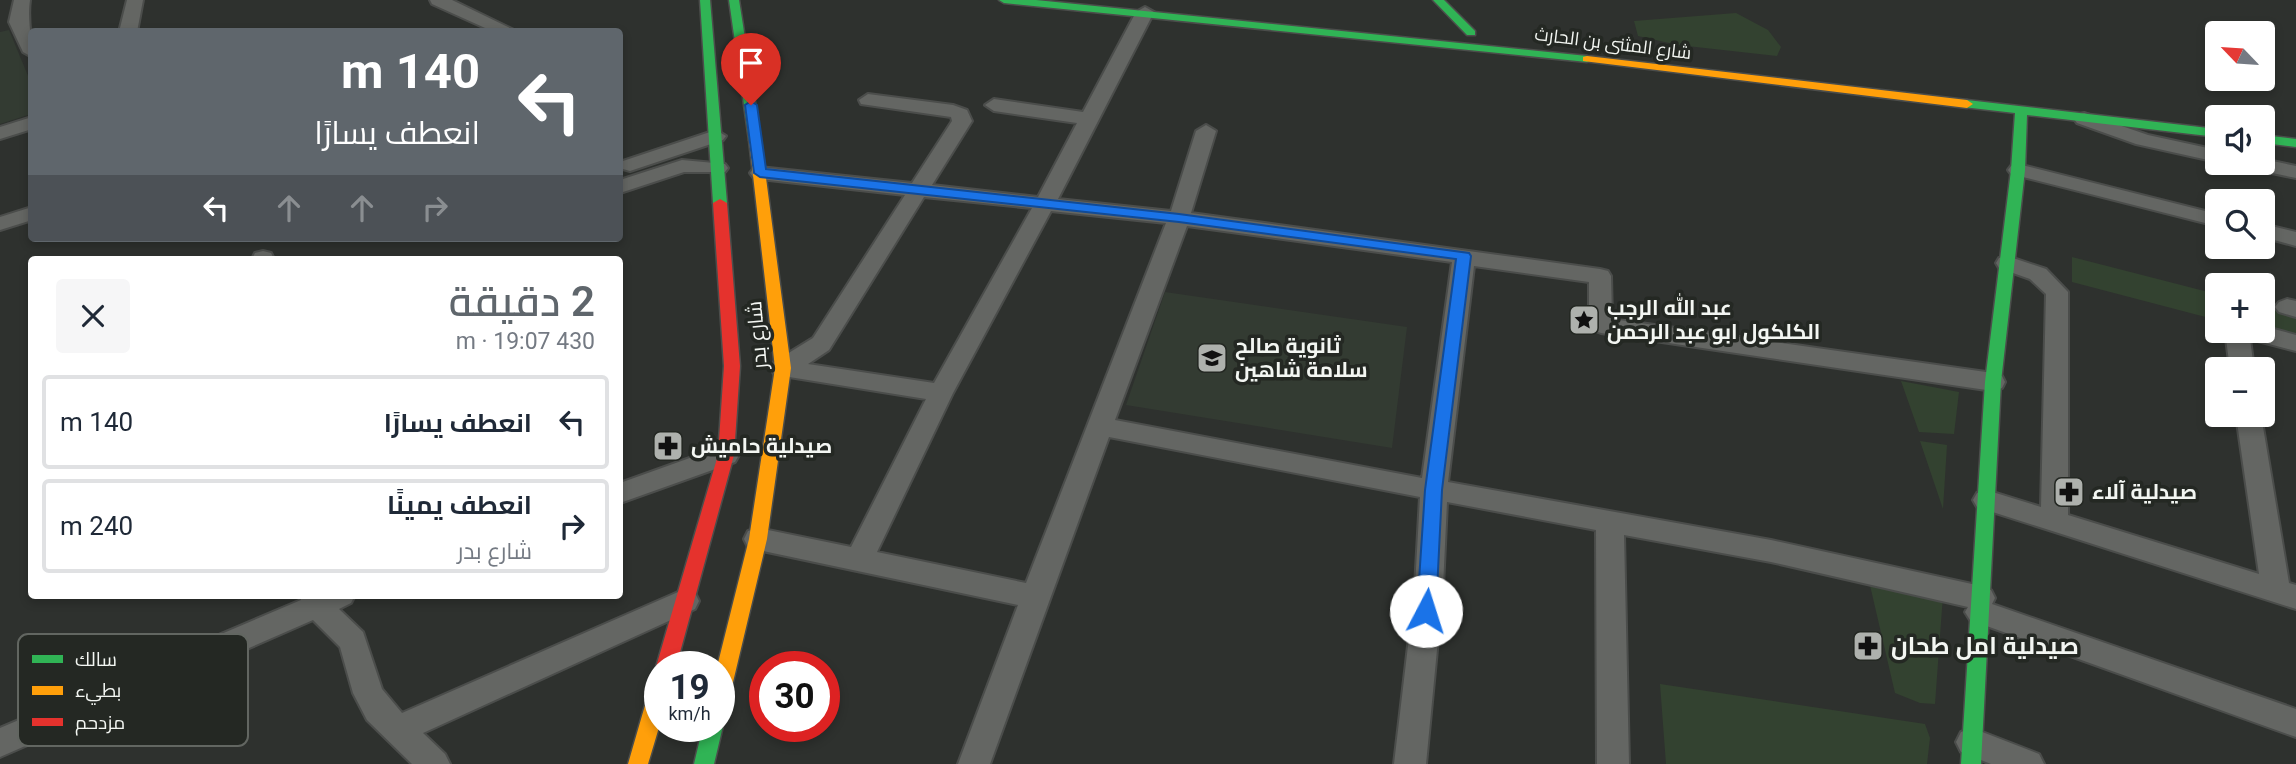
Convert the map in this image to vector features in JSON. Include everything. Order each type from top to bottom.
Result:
[{"type":"main road","name":"شارع بدر","points":[[671,651],[726,455],[732,366],[705,0]]},
{"type":"main road","name":"شارع المثنى بن الحارث","points":[[1004,0],[1147,6],[1471,33],[1895,79]]},
{"type":"main road","points":[[1438,0],[1471,33]]},
{"type":"main road","name":"شارع بدر","points":[[731,651],[758,539],[783,368],[760,173],[737,30],[739,2]]},
{"type":"main road","name":"شارع المثنى بن الحارث","points":[[1147,6],[2205,132]]},
{"type":"main road","points":[[709,33],[737,30]]},
{"type":"main road","points":[[1972,753],[1993,382],[2018,170],[2021,110]]},
{"type":"main road","points":[[2275,140],[2296,142]]},
{"type":"main road","points":[[638,764],[644,742]]},
{"type":"main road","points":[[704,764],[709,742]]},
{"type":"street","points":[[22,0],[18,22],[28,43]]},
{"type":"street","points":[[129,28],[135,0]]},
{"type":"street","points":[[438,0],[501,28]]},
{"type":"street","points":[[859,560],[941,393],[1003,284],[1147,6]]},
{"type":"street","points":[[783,368],[821,344],[962,121],[960,114],[953,111],[868,100]]},
{"type":"street","points":[[994,105],[1090,119]]},
{"type":"street","points":[[2077,117],[2143,140],[2205,153]]},
{"type":"street","points":[[0,133],[28,124]]},
{"type":"street","points":[[974,764],[1033,596],[1102,427],[1179,218],[1206,131]]},
{"type":"street","points":[[623,168],[716,136]]},
{"type":"street","points":[[623,186],[682,166],[718,168]]},
{"type":"street","points":[[2275,168],[2296,172]]},
{"type":"street","points":[[2018,170],[2205,217]]},
{"type":"street","points":[[760,173],[1179,218],[1600,276],[1601,325],[1993,382]]},
{"type":"street","points":[[0,224],[28,214]]},
{"type":"street","points":[[2275,234],[2296,239]]},
{"type":"street","points":[[1410,764],[1429,587],[1434,490],[1464,256]]},
{"type":"street","points":[[2007,263],[2038,274],[2057,292],[2054,521]]},
{"type":"street","points":[[2275,338],[2296,343]]},
{"type":"street","points":[[783,368],[941,393]]},
{"type":"street","points":[[1102,427],[1771,551],[1980,605],[2296,723]]},
{"type":"street","points":[[1986,500],[2286,594],[2251,427]]},
{"type":"street","points":[[623,493],[726,455]]},
{"type":"street","points":[[1610,522],[1613,764]]},
{"type":"street","points":[[758,539],[1033,596]]},
{"type":"street","points":[[244,634],[322,599]]},
{"type":"street","points":[[325,599],[353,640],[368,693],[378,710],[434,764]]},
{"type":"street","points":[[398,729],[685,601]]},
{"type":"street","points":[[0,743],[18,735]]},
{"type":"street","points":[[1972,753],[2028,764]]},
{"type":"shaded area","points":[[9,30],[28,76],[28,115],[0,124],[0,32]]},
{"type":"shaded area","points":[[1165,292],[1407,327],[1392,448],[1126,405]]},
{"type":"green space","points":[[1736,13],[1768,30],[1781,47],[1777,56],[1678,45],[1638,36],[1634,21]]},
{"type":"green space","points":[[2072,257],[2205,291],[2205,317],[2072,282]]},
{"type":"green space","points":[[2275,308],[2296,313],[2296,336],[2275,330]]},
{"type":"green space","points":[[1901,381],[1959,392],[1954,434],[1919,432]]},
{"type":"green space","points":[[1920,441],[1947,445],[1943,509]]},
{"type":"green space","points":[[1869,581],[1943,595],[1935,704],[1920,703],[1895,693]]},
{"type":"green space","points":[[1660,684],[1925,724],[1930,738],[1927,764],[1666,764]]},
{"type":"traffic: fast","points":[[705,0],[720,203]]},
{"type":"traffic: fast","points":[[734,0],[755,140]]},
{"type":"traffic: fast","points":[[1004,0],[1587,59]]},
{"type":"traffic: fast","points":[[1438,0],[1471,33]]},
{"type":"traffic: fast","points":[[1967,104],[2205,132]]},
{"type":"traffic: fast","points":[[1971,764],[1993,382],[2018,170],[2021,110]]},
{"type":"traffic: fast","points":[[2275,140],[2296,143]]},
{"type":"traffic: fast","points":[[704,764],[709,742]]},
{"type":"traffic: slow","points":[[1587,59],[1967,104]]},
{"type":"traffic: slow","points":[[731,651],[758,539],[783,368],[755,140]]},
{"type":"traffic: slow","points":[[638,764],[644,742]]},
{"type":"traffic: jam","points":[[671,651],[726,455],[732,366],[720,203]]},
{"type":"place","name":"عبد الله الرجب الكلكول ابو عبد الرحمن","points":[[1584,320]]},
{"type":"place","name":"ثانوية صالح سلامة شاهين","points":[[1212,358]]},
{"type":"place","name":"صيدلية حاميش","points":[[668,446]]},
{"type":"place","name":"صيدلية آلاء","points":[[2069,492]]},
{"type":"place","name":"صيدلية امل طحان","points":[[1868,646]]},
{"type":"route","points":[[751,105],[760,173],[1044,202],[1464,256],[1434,490],[1426,611]]}]
